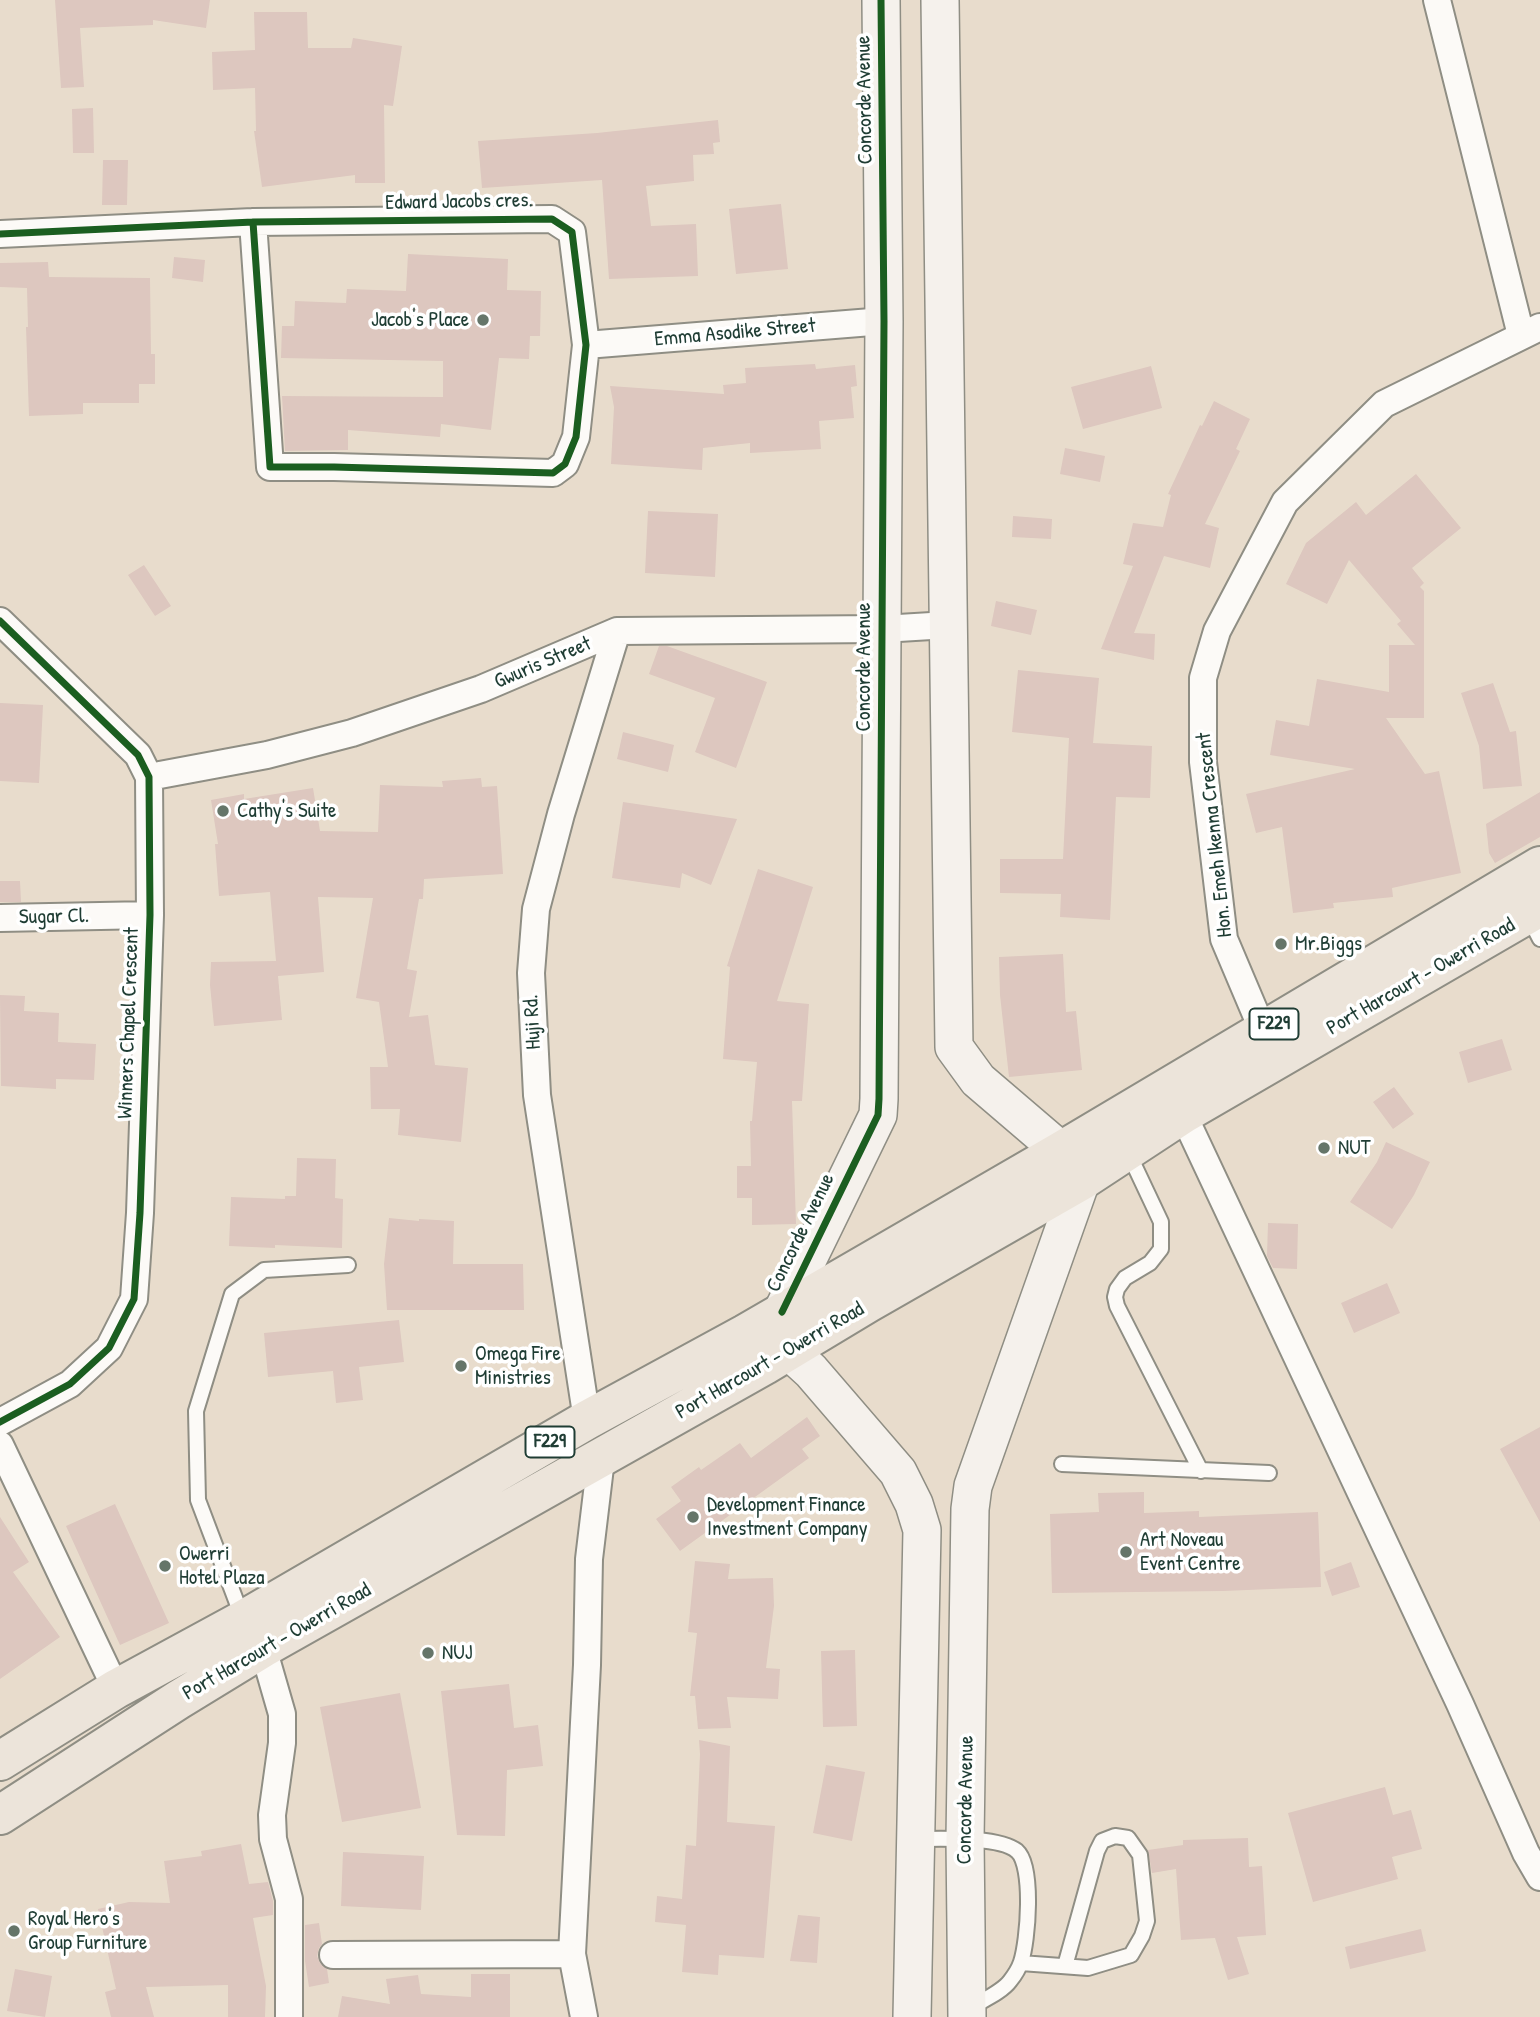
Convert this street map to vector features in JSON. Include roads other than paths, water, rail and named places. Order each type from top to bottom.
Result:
[{"type":"main road","name":"Port Harcourt - Owerri Road","points":[[0,1761],[116,1689],[253,1634],[601,1459],[788,1350],[1071,1166],[1271,1045],[1540,866]]},
{"type":"main road","name":"Port Harcourt - Owerri Road","points":[[0,1815],[178,1700],[253,1634],[587,1420],[782,1312],[1071,1166],[1127,1150],[1183,1114],[1271,1045],[1536,920]]},
{"type":"main road","points":[[587,1420],[601,1459]]},
{"type":"street","name":"Concorde Avenue","points":[[782,1312],[878,1115],[880,1099],[884,321],[881,0]]},
{"type":"street","points":[[940,0],[954,1047],[978,1080],[1071,1166]]},
{"type":"street","points":[[1437,0],[1531,331]]},
{"type":"street","name":"Edward Jacobs cres.","points":[[0,234],[253,222],[552,219],[572,232],[586,345],[576,437],[565,464],[553,473],[270,467],[253,222]]},
{"type":"street","name":"Emma Asodike Street","points":[[586,345],[884,321]]},
{"type":"street","name":"Hon. Emeh Ikenna Crescent","points":[[1271,1045],[1224,939],[1203,762],[1203,678],[1217,631],[1285,502],[1384,404],[1531,331]]},
{"type":"street","points":[[0,621],[138,755],[149,776]]},
{"type":"street","name":"Gwuris Street","points":[[149,776],[267,755],[352,733],[481,689],[617,631],[881,629],[948,625]]},
{"type":"street","name":"Huji Rd.","points":[[587,1420],[537,1095],[531,973],[536,909],[561,814],[617,631]]},
{"type":"street","name":"Winners Chapel Crescent","points":[[0,1422],[70,1384],[109,1348],[134,1299],[140,1213],[150,915],[149,776]]},
{"type":"street","name":"Sugar Cl.","points":[[0,918],[150,915]]},
{"type":"street","points":[[1183,1114],[1455,1691],[1526,1853],[1540,1877]]},
{"type":"street","name":"Concorde Avenue","points":[[967,2014],[965,1839],[970,1509],[973,1486],[1071,1166]]},
{"type":"street","points":[[788,1350],[811,1371],[898,1472],[914,1504],[922,1530],[912,2017]]},
{"type":"street","points":[[0,1445],[116,1689]]},
{"type":"street","points":[[584,2017],[572,1954],[587,1665],[589,1559],[601,1459]]},
{"type":"street","points":[[253,1634],[282,1714],[282,1743],[272,1815],[273,1839],[289,1899],[289,2017]]},
{"type":"street","points":[[333,1955],[572,1954]]},
{"type":"lane","points":[[1127,1150],[1161,1222],[1161,1249],[1150,1263],[1125,1278],[1117,1289],[1117,1306],[1201,1471]]},
{"type":"lane","points":[[253,1634],[198,1500],[196,1411],[232,1294],[264,1270],[348,1265]]},
{"type":"lane","points":[[1062,1464],[1269,1473]]},
{"type":"lane","points":[[1021,1963],[1088,1968],[1131,1955],[1147,1921],[1140,1855],[1128,1838],[1115,1836],[1102,1841],[1097,1851],[1065,1966]]},
{"type":"lane","points":[[916,1839],[965,1839],[1000,1844],[1017,1851],[1025,1866],[1027,1927],[1021,1963],[1009,1983],[967,2014]]},
{"type":"place","name":"Jacob's Place","points":[[483,320]]},
{"type":"place","name":"Cathy's Suite","points":[[223,811]]},
{"type":"place","name":"Mr.Biggs","points":[[1281,944]]},
{"type":"place","name":"NUT","points":[[1324,1148]]},
{"type":"place","name":"Omega Fire Ministries","points":[[461,1366]]},
{"type":"place","name":"Development Finance Investment Company","points":[[693,1517]]},
{"type":"place","name":"Art Noveau Event Centre","points":[[1126,1552]]},
{"type":"place","name":"Owerri Hotel Plaza","points":[[165,1566]]},
{"type":"place","name":"NUJ","points":[[428,1653]]},
{"type":"place","name":"Royal Hero's Group Furniture","points":[[14,1931]]}]
